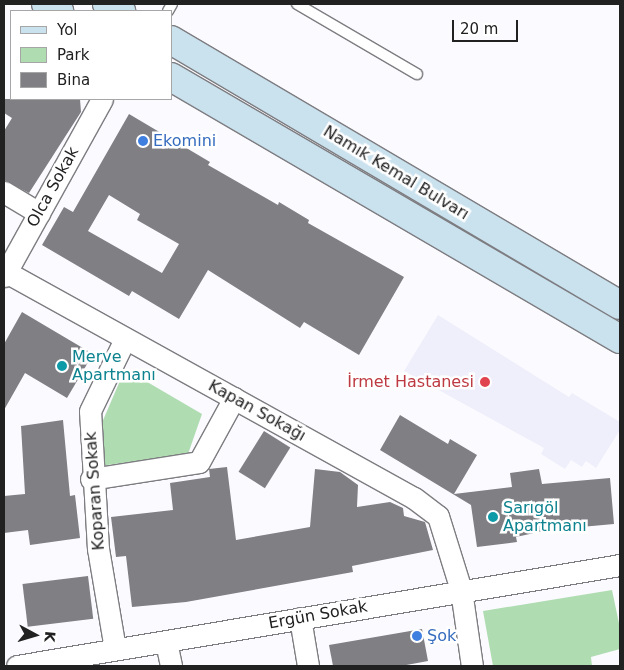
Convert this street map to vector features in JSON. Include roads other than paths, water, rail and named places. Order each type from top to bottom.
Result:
[{"type":"main road","points":[[46,4],[57,10]]},
{"type":"main road","points":[[107,4],[119,10]]},
{"type":"main road","name":"Namık Kemal Bulvarı","points":[[172,41],[620,305]]},
{"type":"main road","name":"Namık Kemal Bulvarı","points":[[172,78],[620,338]]},
{"type":"street","name":"Olca Sokak","points":[[5,274],[101,100]]},
{"type":"street","points":[[4,192],[39,213]]},
{"type":"street","name":"Kapan Sokağı","points":[[5,274],[414,498],[438,516],[461,590],[472,666]]},
{"type":"street","name":"Koparan Sokak","points":[[115,649],[98,549],[91,479],[90,411],[125,339]]},
{"type":"street","points":[[91,479],[199,462],[234,398]]},
{"type":"street","name":"Ergün Sokak","points":[[17,666],[461,590],[620,565]]},
{"type":"street","points":[[300,618],[308,666]]},
{"type":"street","points":[[166,642],[171,666]]},
{"type":"lane","points":[[297,4],[417,74]]},
{"type":"place","name":"Ekomini","points":[[143,141]]},
{"type":"place","name":"Merve Apartmanı","points":[[62,366]]},
{"type":"place","name":"İrmet Hastanesi","points":[[485,382]]},
{"type":"place","name":"Sarıgöl Apartmanı","points":[[493,517]]},
{"type":"place","name":"Şok","points":[[417,636]]}]
